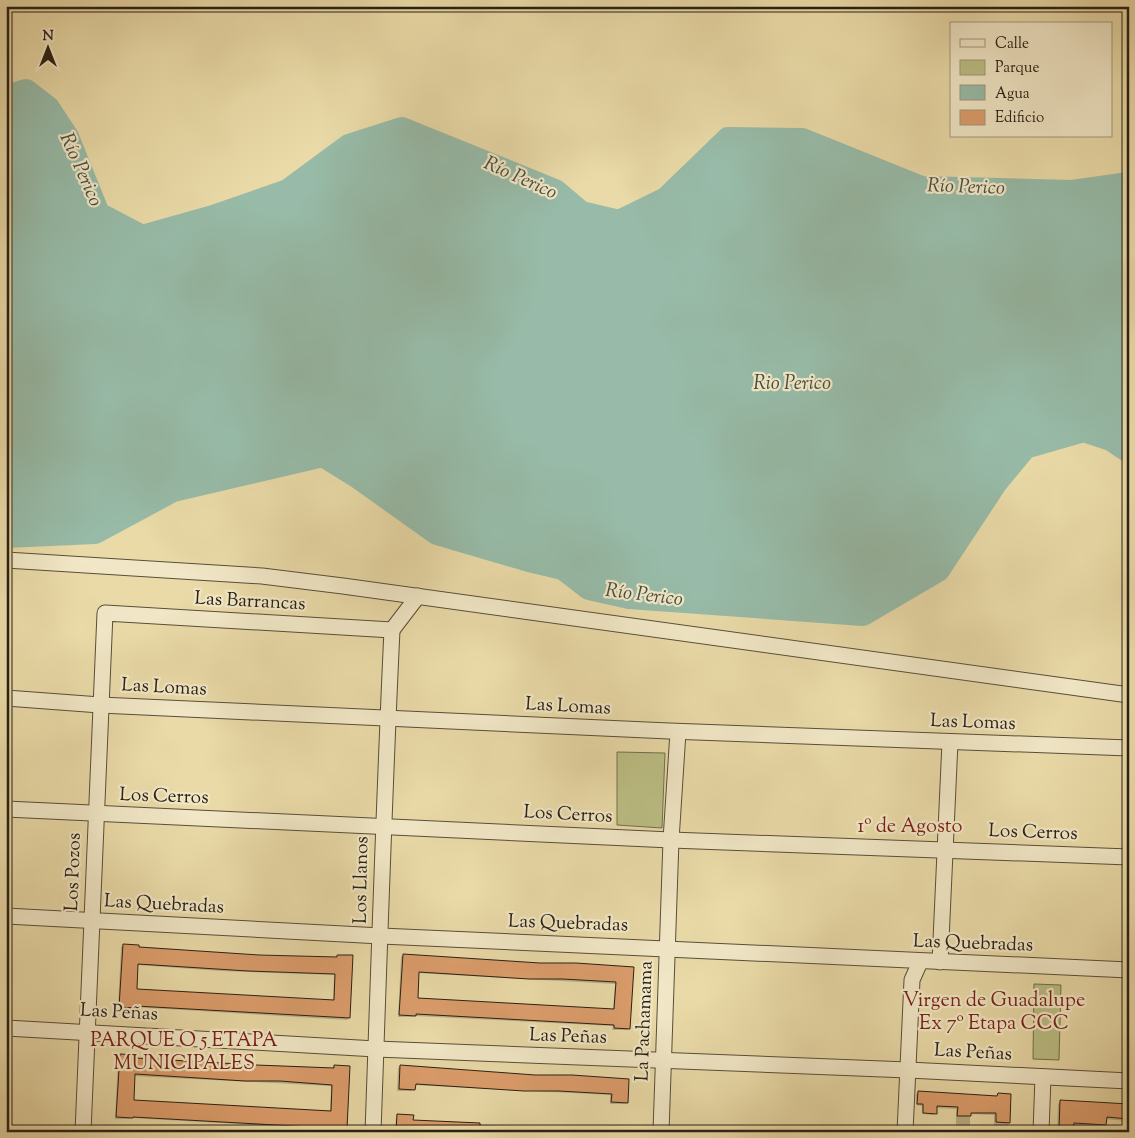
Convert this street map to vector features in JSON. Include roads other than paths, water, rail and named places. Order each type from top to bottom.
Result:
[{"type":"street","points":[[6,560],[262,576],[1129,695]]},
{"type":"street","points":[[392,630],[418,596]]},
{"type":"street","name":"Las Barrancas","points":[[105,613],[392,630]]},
{"type":"street","name":"Los Pozos","points":[[83,1132],[105,613]]},
{"type":"street","name":"Los Llanos","points":[[373,1132],[381,936],[383,826],[392,630]]},
{"type":"street","name":"Las Lomas","points":[[6,698],[100,705],[678,732],[1129,748]]},
{"type":"street","name":"La Pachamama","points":[[660,1132],[671,840],[678,732]]},
{"type":"street","points":[[940,962],[950,742]]},
{"type":"street","name":"Los Cerros","points":[[6,809],[671,840],[1129,857]]},
{"type":"street","name":"Las Quebradas","points":[[6,916],[920,962],[1129,970]]},
{"type":"street","points":[[905,1132],[912,980],[920,962]]},
{"type":"street","name":"Las Peñas","points":[[6,1028],[376,1049],[908,1070],[1129,1081]]},
{"type":"street","points":[[1041,1132],[1043,1077]]},
{"type":"water","name":"Rio Perico","points":[[26,91],[48,108],[67,137],[98,214],[142,237],[213,217],[288,191],[349,146],[402,129],[555,191],[581,213],[619,222],[666,199],[728,139],[802,140],[921,188],[1072,192],[1129,184],[1129,451],[1111,439],[1084,430],[1025,447],[996,482],[938,570],[863,614],[629,597],[589,588],[563,568],[437,533],[357,476],[323,455],[173,490],[95,532],[6,536],[6,97]]},
{"type":"waterway","name":"Río Perico","points":[[6,97],[26,91],[48,108],[67,137],[98,214],[142,237],[213,217],[288,191],[349,146],[402,129],[555,191],[581,213],[619,222],[666,199],[728,139],[802,140],[921,188],[1072,192],[1129,184]]},
{"type":"waterway","name":"Río Perico","points":[[6,536],[95,532],[173,490],[323,455],[357,476],[437,533],[563,568],[589,588],[629,597],[863,614],[938,570],[996,482],[1025,447],[1084,430],[1111,439],[1129,451]]},
{"type":"district","name":"1º de Agosto","points":[[910,827]]},
{"type":"district","name":"Virgen de Guadalupe Ex 7º Etapa CCC","points":[[994,1012]]},
{"type":"district","name":"PARQUE O 5 ETAPA MUNICIPALES","points":[[184,1052]]}]
